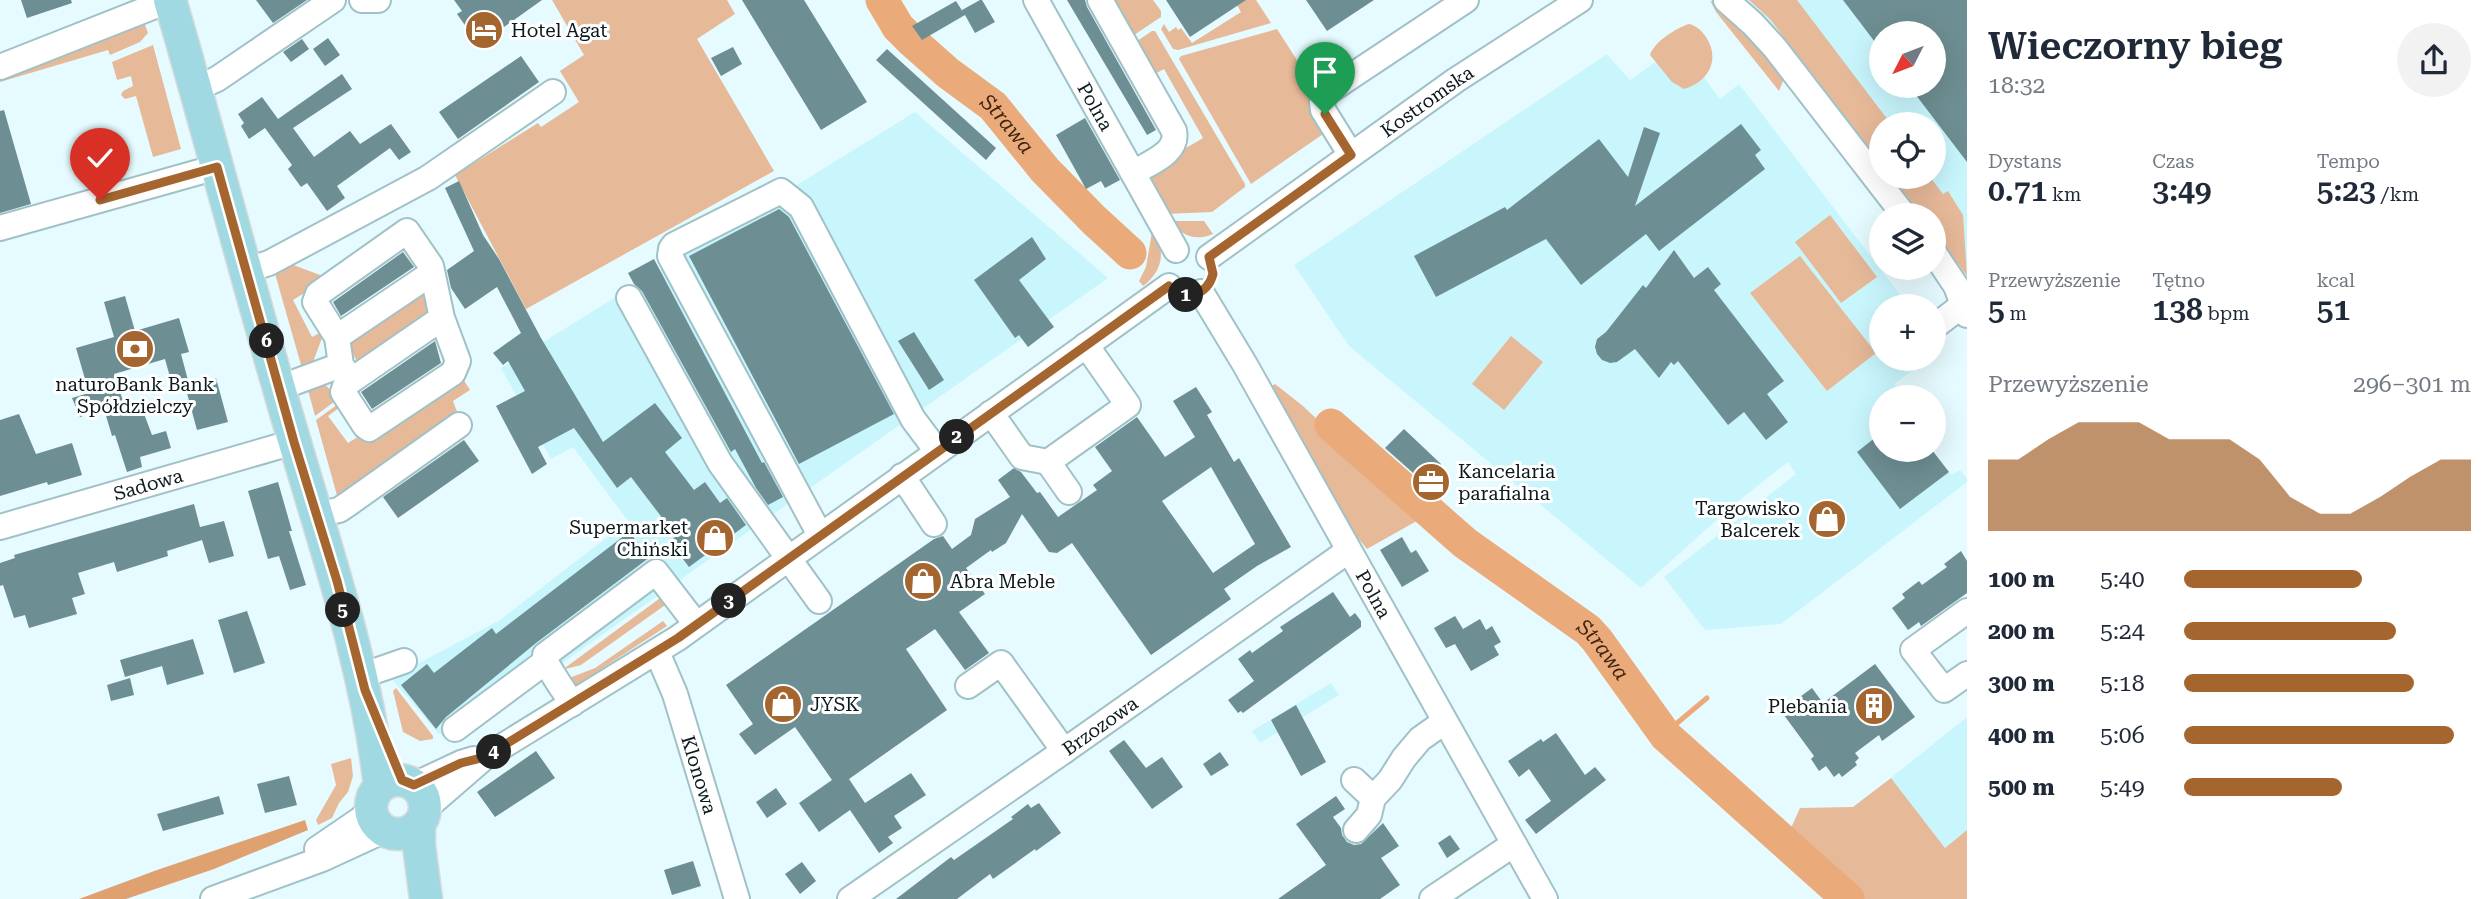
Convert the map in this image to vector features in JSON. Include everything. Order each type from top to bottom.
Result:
[{"type":"main road","points":[[170,0],[294,442],[337,581],[424,899]]},
{"type":"street","points":[[0,67],[170,0]]},
{"type":"street","points":[[195,89],[217,79],[333,0]]},
{"type":"street","points":[[362,0],[378,0]]},
{"type":"street","name":"Polna","points":[[1036,0],[1176,250]]},
{"type":"street","points":[[1100,0],[1176,139],[1173,147],[1165,154],[1133,173]]},
{"type":"street","points":[[1351,155],[1323,110],[1322,102],[1326,93],[1435,8],[1466,0]]},
{"type":"street","name":"Kostromska","points":[[1209,257],[1457,80],[1580,0]]},
{"type":"street","points":[[1726,0],[1775,48],[1895,203]]},
{"type":"street","points":[[247,270],[269,263],[428,178],[553,92]]},
{"type":"street","points":[[0,228],[217,167]]},
{"type":"street","points":[[820,535],[670,256],[674,245],[781,191],[801,207],[913,419],[937,451]]},
{"type":"street","points":[[407,231],[431,265],[442,318],[458,361],[455,370],[372,429],[366,428],[345,397],[343,389],[347,372],[337,337],[315,302],[316,297],[407,231]]},
{"type":"street","points":[[1185,246],[1194,247],[1209,257],[1213,274],[1210,283],[1201,292],[1182,294],[1169,286],[1164,266],[1168,257],[1176,250],[1185,246]]},
{"type":"street","points":[[1946,271],[1956,286],[1965,309],[1946,320]]},
{"type":"street","points":[[337,337],[432,273]]},
{"type":"street","points":[[213,899],[322,859],[399,807],[657,652],[1169,286]]},
{"type":"street","name":"Polna","points":[[1201,292],[1244,363],[1545,899]]},
{"type":"street","points":[[629,298],[720,463],[819,601]]},
{"type":"street","points":[[279,388],[347,372],[442,318]]},
{"type":"street","points":[[1048,463],[1128,405],[1086,345]]},
{"type":"street","points":[[992,413],[1022,457],[1048,463],[1069,492]]},
{"type":"street","points":[[315,514],[339,510],[459,425]]},
{"type":"street","name":"Sadowa","points":[[0,527],[294,442]]},
{"type":"street","points":[[902,476],[934,524]]},
{"type":"street","name":"Brzozowa","points":[[850,899],[1348,551]]},
{"type":"street","points":[[572,704],[545,662],[545,655],[656,572],[696,624]]},
{"type":"street","points":[[1967,611],[1913,650],[1944,690],[1967,674]]},
{"type":"street","name":"Klonowa","points":[[657,652],[675,694],[737,899]]},
{"type":"street","points":[[363,683],[404,661]]},
{"type":"street","points":[[455,729],[545,662]]},
{"type":"street","points":[[968,687],[1001,663],[1064,751]]},
{"type":"street","points":[[1356,830],[1369,815],[1373,798],[1420,739],[1444,722]]},
{"type":"street","points":[[1354,780],[1373,798]]},
{"type":"street","points":[[1432,899],[1514,844]]},
{"type":"shaded area","points":[[552,0],[727,0],[735,14],[697,39],[774,171],[526,309],[455,175],[538,123],[541,127],[579,102],[560,71],[584,55]]},
{"type":"shaded area","points":[[1113,0],[1153,0],[1161,11],[1161,17],[1131,37]]},
{"type":"shaded area","points":[[1234,0],[1256,0],[1271,23],[1178,50],[1173,49],[1161,29],[1164,24],[1169,32],[1176,27],[1178,30],[1181,28],[1192,43],[1241,12]]},
{"type":"shaded area","points":[[1710,0],[1723,9],[1785,76],[1779,91],[1716,12]]},
{"type":"shaded area","points":[[1745,0],[1967,0],[1967,282],[1946,253],[1946,203],[1908,203],[1896,189],[1946,189],[1946,112],[1869,112],[1869,154],[1761,16]]},
{"type":"shaded area","points":[[1749,0],[1797,0],[1882,112],[1869,112],[1869,147],[1770,19]]},
{"type":"shaded area","points":[[142,17],[148,33],[140,42],[110,55],[108,50],[0,82],[0,71],[88,47]]},
{"type":"shaded area","points":[[1689,24],[1699,29],[1706,37],[1712,62],[1700,81],[1684,89],[1672,82],[1650,55],[1666,36]]},
{"type":"shaded area","points":[[1277,29],[1311,82],[1312,98],[1326,132],[1251,184],[1179,59],[1181,56]]},
{"type":"shaded area","points":[[1155,31],[1245,184],[1245,187],[1212,212],[1166,214],[1149,180],[1164,161],[1203,138],[1164,69],[1151,76],[1134,43]]},
{"type":"shaded area","points":[[153,45],[181,149],[153,157],[136,96],[125,99],[121,95],[133,86],[131,76],[117,80],[112,62]]},
{"type":"shaded area","points":[[1607,54],[1630,80],[1657,61],[1703,76],[1720,99],[1739,84],[1869,254],[1869,280],[1889,280],[1900,294],[1869,294],[1869,371],[1912,371],[1895,385],[1869,385],[1869,462],[1941,462],[1951,475],[1960,470],[1967,482],[1781,624],[1705,630],[1664,577],[1796,474],[1788,462],[1732,506],[1641,588],[1349,346],[1294,265]]},
{"type":"shaded area","points":[[915,112],[1108,278],[460,735],[439,734],[391,678],[500,620],[628,521],[573,447],[551,459],[501,368]]},
{"type":"shaded area","points":[[1901,189],[1939,189],[1943,194],[1948,191],[1963,215],[1967,276],[1946,248],[1946,203],[1912,203]]},
{"type":"shaded area","points":[[1830,215],[1869,266],[1869,280],[1873,280],[1841,303],[1795,242]]},
{"type":"shaded area","points":[[1170,221],[1204,221],[1213,234],[1189,236]]},
{"type":"shaded area","points":[[1152,232],[1160,247],[1160,261],[1154,275],[1143,286],[1139,281],[1146,267]]},
{"type":"shaded area","points":[[1800,256],[1869,344],[1869,358],[1827,391],[1750,293]]},
{"type":"shaded area","points":[[288,263],[328,278],[293,300],[312,337],[325,330],[310,370],[303,372],[274,270]]},
{"type":"shaded area","points":[[426,283],[435,310],[360,368],[346,339]]},
{"type":"shaded area","points":[[1511,336],[1543,362],[1504,410],[1472,384]]},
{"type":"shaded area","points":[[460,374],[470,390],[453,401],[459,417],[338,499],[316,420],[341,402],[343,405],[328,416],[348,443]]},
{"type":"shaded area","points":[[324,383],[338,399],[315,416],[308,390]]},
{"type":"shaded area","points":[[1275,384],[1303,406],[1422,518],[1367,549],[1358,538],[1352,539],[1267,389]]},
{"type":"shaded area","points":[[663,596],[668,603],[581,665],[562,670]]},
{"type":"shaded area","points":[[663,621],[667,626],[575,686],[564,680],[595,668]]},
{"type":"shaded area","points":[[1331,683],[1339,695],[1260,743],[1252,731]]},
{"type":"shaded area","points":[[396,688],[433,739],[420,741],[403,732],[393,691]]},
{"type":"shaded area","points":[[1967,717],[1967,830],[1945,848],[1891,778]]},
{"type":"shaded area","points":[[351,758],[353,776],[348,792],[332,818],[318,825],[316,820],[336,785],[331,764]]},
{"type":"shaded area","points":[[1891,778],[1945,848],[1967,830],[1967,899],[1856,899],[1787,837],[1800,808],[1853,807]]},
{"type":"shaded area","points":[[305,820],[308,830],[214,869],[126,899],[79,899],[157,870]]},
{"type":"building","points":[[21,0],[71,0],[72,3],[27,18]]},
{"type":"building","points":[[256,0],[307,0],[273,23]]},
{"type":"building","name":"Hotel Agat","points":[[454,0],[542,0],[479,45],[457,14],[462,11]]},
{"type":"building","points":[[742,0],[804,0],[867,102],[821,130]]},
{"type":"building","points":[[980,0],[995,22],[975,33],[965,15],[922,40],[912,26],[956,1],[963,12],[962,10]]},
{"type":"building","points":[[1067,0],[1085,0],[1156,130],[1147,135]]},
{"type":"building","points":[[1166,0],[1246,0],[1190,37]]},
{"type":"building","points":[[1306,0],[1374,0],[1327,31]]},
{"type":"building","points":[[1843,0],[1967,0],[1967,162],[1946,134],[1946,112],[1929,112],[1918,98],[1946,98],[1946,21],[1869,21],[1869,34]]},
{"type":"building","points":[[328,38],[340,55],[325,66],[313,49]]},
{"type":"building","points":[[302,39],[309,49],[291,62],[283,52]]},
{"type":"building","points":[[733,47],[742,64],[721,76],[711,58]]},
{"type":"building","points":[[887,49],[996,148],[986,160],[876,60]]},
{"type":"building","points":[[521,56],[539,82],[458,139],[439,112]]},
{"type":"building","points":[[342,74],[352,89],[293,128],[314,157],[350,131],[360,144],[391,124],[411,152],[399,160],[390,148],[337,186],[345,198],[327,211],[307,183],[301,187],[288,169],[292,165],[265,128],[249,139],[238,114],[262,97],[278,119]]},
{"type":"building","points":[[4,110],[31,204],[0,213],[0,111]]},
{"type":"building","points":[[1085,118],[1120,180],[1105,188],[1101,181],[1086,189],[1056,135]]},
{"type":"building","points":[[1741,124],[1761,150],[1755,155],[1765,169],[1659,251],[1646,234],[1581,285],[1546,239],[1436,297],[1414,256],[1505,207],[1507,210],[1599,139],[1628,177],[1644,127],[1660,133],[1635,206]]},
{"type":"building","points":[[459,181],[483,235],[603,442],[655,403],[682,438],[665,452],[694,490],[705,482],[720,503],[727,498],[746,525],[689,567],[670,542],[676,536],[631,477],[617,488],[574,428],[538,447],[547,464],[532,474],[496,406],[525,391],[508,361],[503,365],[493,353],[521,333],[497,287],[465,309],[451,288],[447,270],[474,251],[445,188]]},
{"type":"building","points":[[779,209],[789,217],[894,414],[799,464],[689,256]]},
{"type":"building","points":[[1032,237],[1046,259],[1019,280],[1054,327],[1028,347],[1019,335],[1015,338],[974,280]]},
{"type":"building","points":[[1674,250],[1694,278],[1708,267],[1721,284],[1714,290],[1784,381],[1767,394],[1788,422],[1766,440],[1744,412],[1728,425],[1678,361],[1674,365],[1671,362],[1659,378],[1635,349],[1617,362],[1610,363],[1597,354],[1597,339],[1606,332],[1643,285],[1646,288]]},
{"type":"building","points":[[403,252],[414,267],[341,316],[333,302]]},
{"type":"building","points":[[654,259],[762,463],[764,462],[783,497],[768,505],[735,449],[731,452],[642,291],[628,273]]},
{"type":"building","points":[[125,296],[135,331],[179,318],[189,352],[181,354],[189,384],[173,388],[165,359],[114,374],[125,407],[140,403],[152,435],[166,431],[171,448],[140,457],[142,467],[127,472],[104,409],[80,417],[72,398],[89,393],[76,348],[114,337],[104,302]]},
{"type":"building","points":[[914,332],[944,380],[929,390],[898,341]]},
{"type":"building","points":[[435,341],[441,363],[372,409],[361,392]]},
{"type":"building","points":[[216,378],[228,422],[197,430],[185,386]]},
{"type":"building","points":[[1196,387],[1212,412],[1207,415],[1234,462],[1239,458],[1291,547],[1224,589],[1231,599],[1151,655],[1072,543],[1057,553],[1049,552],[1022,514],[1006,543],[966,568],[985,594],[959,612],[989,653],[965,670],[935,629],[906,649],[947,710],[849,779],[865,803],[911,773],[926,795],[894,816],[902,828],[888,837],[893,843],[879,853],[850,810],[819,832],[799,803],[832,780],[795,727],[755,755],[739,734],[753,724],[726,685],[934,539],[943,536],[952,549],[971,535],[975,519],[1010,497],[998,480],[1014,468],[1021,472],[1037,493],[1040,492],[1058,517],[1097,490],[1093,485],[1112,471],[1095,447],[1137,417],[1165,457],[1195,437],[1173,401]],"holes":[[[1211,467],[1255,544],[1213,573],[1162,501]]]},
{"type":"building","points":[[19,414],[36,454],[72,443],[82,475],[0,496],[0,420]]},
{"type":"building","points":[[1404,429],[1445,471],[1430,488],[1385,448]]},
{"type":"building","points":[[464,440],[479,461],[398,518],[383,497]]},
{"type":"building","points":[[1869,442],[1869,462],[1941,462],[1949,472],[1900,509],[1857,452]]},
{"type":"building","points":[[278,482],[292,531],[289,531],[306,585],[290,590],[279,556],[268,559],[248,491]]},
{"type":"building","points":[[194,504],[200,527],[224,521],[234,556],[209,563],[202,540],[167,551],[168,556],[117,572],[114,562],[78,573],[85,594],[72,598],[77,614],[29,628],[25,615],[14,618],[3,585],[0,586],[0,563],[15,558],[14,555]]},
{"type":"building","points":[[629,532],[650,557],[536,643],[446,717],[436,729],[401,685],[427,664],[434,673],[492,628],[496,634]]},
{"type":"building","points":[[1402,537],[1411,553],[1416,550],[1429,571],[1402,587],[1380,550]]},
{"type":"building","points":[[1961,551],[1967,561],[1967,593],[1921,626],[1919,622],[1908,630],[1892,608],[1905,598],[1902,594],[1919,581],[1922,585],[1947,567],[1944,564]]},
{"type":"building","points":[[1333,592],[1350,617],[1355,613],[1361,621],[1361,627],[1243,713],[1238,713],[1228,700],[1254,681],[1238,659],[1250,650],[1252,653],[1283,631],[1280,627]]},
{"type":"building","points":[[247,611],[265,663],[234,673],[218,620]]},
{"type":"building","points":[[1455,616],[1463,629],[1480,619],[1486,630],[1492,626],[1501,642],[1494,646],[1499,655],[1471,671],[1455,644],[1446,648],[1434,628]]},
{"type":"building","points":[[193,639],[204,674],[167,685],[162,666],[125,677],[120,660]]},
{"type":"building","points":[[1875,664],[1915,717],[1882,741],[1879,735],[1855,753],[1859,758],[1855,762],[1857,765],[1842,777],[1839,773],[1834,777],[1826,766],[1819,771],[1811,759],[1814,756],[1781,711],[1812,688],[1823,703]]},
{"type":"building","points":[[130,678],[134,695],[111,701],[107,685]]},
{"type":"building","points":[[1296,705],[1326,762],[1301,776],[1271,720]]},
{"type":"building","points":[[1556,733],[1585,775],[1595,767],[1606,780],[1536,834],[1525,820],[1551,801],[1529,769],[1519,777],[1508,761],[1541,739],[1543,742]]},
{"type":"building","points":[[1124,740],[1146,768],[1162,757],[1183,787],[1152,809],[1109,751]]},
{"type":"building","points":[[536,751],[555,778],[495,817],[477,792]]},
{"type":"building","points":[[1220,752],[1229,765],[1211,776],[1203,764]]},
{"type":"building","points":[[289,776],[297,805],[265,813],[257,784]]},
{"type":"building","points":[[776,788],[787,804],[767,818],[756,802]]},
{"type":"building","points":[[219,796],[224,814],[163,831],[157,814]]},
{"type":"building","points":[[1336,796],[1345,809],[1333,817],[1347,842],[1361,844],[1383,823],[1399,846],[1381,858],[1400,885],[1380,899],[1278,899],[1326,865],[1296,824]]},
{"type":"building","points":[[1039,803],[1061,833],[1036,851],[1035,849],[993,879],[990,874],[957,899],[896,899],[951,857],[954,860],[1013,819],[1011,817],[1028,804],[1031,808]]},
{"type":"building","points":[[1450,835],[1460,849],[1447,858],[1438,843]]},
{"type":"building","points":[[693,861],[701,886],[672,895],[664,870]]},
{"type":"building","points":[[802,862],[816,881],[800,894],[785,874]]},
{"type":"waterway","name":"Strawa","points":[[882,0],[898,27],[948,73],[993,106],[1045,170],[1130,253]]},
{"type":"waterway","name":"Strawa","points":[[1331,425],[1465,543],[1588,630],[1666,736],[1848,899]]},
{"type":"waterway","points":[[1664,734],[1707,698]]},
{"type":"place","name":"Hotel Agat","points":[[484,30]]},
{"type":"place","name":"naturoBank Bank Spółdzielczy","points":[[135,349]]},
{"type":"place","name":"Kancelaria parafialna","points":[[1431,482]]},
{"type":"place","name":"Targowisko Balcerek","points":[[1827,519]]},
{"type":"place","name":"Supermarket Chiński","points":[[715,538]]},
{"type":"place","name":"Abra Meble","points":[[923,581]]},
{"type":"place","name":"JYSK","points":[[783,704]]},
{"type":"place","name":"Plebania","points":[[1874,706]]},
{"type":"route","points":[[100,200],[217,167],[294,442],[337,581],[365,690],[402,780],[414,785],[461,763],[485,757],[678,638],[1169,286],[1186,295],[1205,290],[1213,274],[1209,257],[1351,155],[1325,114]]}]
